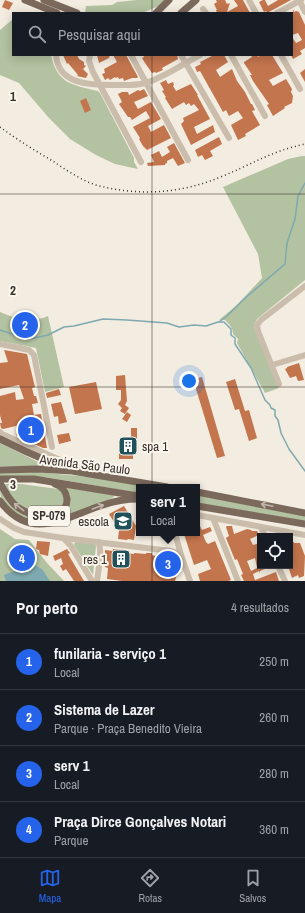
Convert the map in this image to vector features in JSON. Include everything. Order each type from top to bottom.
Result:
[{"type":"main road","points":[[25,0],[55,12]]},
{"type":"main road","points":[[44,0],[74,12]]},
{"type":"main road","points":[[157,12],[170,0]]},
{"type":"main road","points":[[182,12],[196,0]]},
{"type":"main road","points":[[0,439],[27,452],[76,471]]},
{"type":"main road","name":"Avenida São Paulo","points":[[2,470],[38,469],[76,471],[149,484]]},
{"type":"main road","name":"Avenida São Paulo","points":[[2,480],[42,480],[136,496]]},
{"type":"main road","name":"SP-079","points":[[2,480],[14,504],[26,512],[42,516],[56,514],[65,507],[67,498],[66,494],[62,487],[42,480]]},
{"type":"main road","points":[[200,493],[305,513]]},
{"type":"main road","name":"SP-079","points":[[0,501],[12,514],[19,518],[44,525],[58,522],[107,504],[122,500],[136,499]]},
{"type":"main road","points":[[200,506],[305,524]]},
{"type":"street","points":[[249,0],[255,12]]},
{"type":"street","points":[[279,12],[300,0],[305,12]]},
{"type":"street","points":[[56,56],[59,66],[63,72],[72,79],[82,84],[101,85],[136,85],[146,83],[198,56]]},
{"type":"street","points":[[90,56],[89,62],[93,72],[141,162]]},
{"type":"street","points":[[132,56],[188,160]]},
{"type":"street","points":[[182,56],[229,138]]},
{"type":"street","points":[[232,56],[265,116]]},
{"type":"street","points":[[281,56],[300,89]]},
{"type":"street","points":[[279,384],[258,332],[257,325],[260,320],[305,286]]},
{"type":"street","points":[[0,344],[33,352],[52,447],[56,458]]},
{"type":"street","points":[[272,365],[305,355]]},
{"type":"street","points":[[0,432],[56,458],[76,471]]},
{"type":"street","points":[[48,455],[52,447]]},
{"type":"street","points":[[200,516],[305,535]]},
{"type":"street","points":[[213,518],[238,581]]},
{"type":"street","points":[[0,519],[19,531],[63,538],[171,551],[181,556]]},
{"type":"street","points":[[220,534],[219,529],[221,523],[227,520]]},
{"type":"street","points":[[260,527],[263,533]]},
{"type":"street","points":[[176,536],[190,581]]},
{"type":"street","points":[[63,538],[71,546],[92,581]]},
{"type":"street","points":[[97,581],[100,550],[98,542]]},
{"type":"street","points":[[279,569],[285,581]]},
{"type":"green space","points":[[167,0],[159,6],[144,12],[85,12],[86,6],[112,5],[117,2]]},
{"type":"green space","points":[[12,20],[12,56],[51,56],[57,72],[67,82],[98,91],[100,93],[134,158],[134,162],[138,169],[115,164],[96,155],[70,139],[49,118],[19,83],[0,75],[0,30]]},
{"type":"green space","points":[[305,156],[305,280],[257,319],[254,325],[279,388],[265,393],[237,343],[238,339],[233,334],[231,327],[225,320],[219,320],[237,305],[262,278],[258,254],[223,187],[288,159]]},
{"type":"green space","points":[[0,312],[12,317],[30,320],[48,316],[64,387],[45,392],[36,348],[0,341]]},
{"type":"green space","points":[[0,443],[50,468],[0,466]]},
{"type":"green space","points":[[37,472],[89,477],[136,485],[136,492],[45,477],[0,476],[0,473]]},
{"type":"green space","points":[[5,484],[21,484],[58,489],[64,495],[63,504],[54,513],[47,514],[24,509],[12,498]]},
{"type":"green space","points":[[65,487],[114,495],[114,497],[61,517],[41,521],[31,520],[21,516],[11,509],[2,500],[0,492],[0,489],[31,516],[64,512]]},
{"type":"green space","points":[[200,496],[305,516],[305,521],[200,504]]},
{"type":"green space","points":[[0,529],[15,539],[29,540],[47,563],[64,581],[0,581]]},
{"type":"green space","points":[[75,542],[95,544],[93,575],[74,545]]},
{"type":"water","points":[[35,565],[42,569],[50,581],[6,581],[4,575]]},
{"type":"building","points":[[5,0],[13,3],[9,10],[2,7]]},
{"type":"building","points":[[216,0],[225,0],[227,4],[230,3],[227,12],[217,12],[214,4],[217,2]]},
{"type":"building","points":[[234,0],[243,0],[249,12],[227,12],[238,6]]},
{"type":"building","points":[[265,0],[268,6],[278,0],[291,0],[269,12],[264,12],[259,2]]},
{"type":"building","points":[[293,9],[294,12],[299,12],[305,25],[305,48],[300,51],[302,54],[293,59],[292,56],[293,56],[293,38],[296,43],[302,40],[298,33],[293,35]]},
{"type":"building","points":[[63,56],[78,56],[86,66],[83,69],[88,74],[86,78],[77,76],[78,75],[68,63],[67,64]]},
{"type":"building","points":[[97,56],[110,56],[109,58],[99,63]]},
{"type":"building","points":[[114,56],[127,56],[138,77],[124,81],[123,78],[119,79],[118,77],[110,80],[108,78],[105,80],[102,74],[105,73],[104,69],[117,62]]},
{"type":"building","points":[[177,56],[178,59],[162,68],[163,70],[152,73],[142,58]]},
{"type":"building","points":[[212,56],[225,56],[228,62],[216,70],[220,77],[232,69],[237,81],[255,110],[252,111],[260,125],[245,134],[246,136],[238,140],[231,125],[243,118],[238,111],[229,116],[226,110],[223,112],[200,71],[197,72],[195,67],[201,64],[200,62]]},
{"type":"building","points":[[273,56],[283,73],[269,80],[273,86],[286,79],[292,89],[292,103],[284,107],[285,108],[273,116],[267,105],[269,104],[253,81],[250,75],[252,75],[244,63],[252,57]]},
{"type":"building","points":[[305,69],[305,82],[300,73]]},
{"type":"building","points":[[166,80],[168,84],[173,82],[173,86],[176,91],[191,84],[210,119],[194,127],[197,134],[213,125],[215,132],[191,145],[181,124],[184,121],[183,118],[199,110],[194,104],[191,106],[189,103],[186,105],[184,102],[172,109],[165,98],[166,97],[162,91],[164,90],[160,83]]},
{"type":"building","points":[[144,89],[148,96],[134,102],[138,109],[151,102],[161,119],[148,126],[151,132],[164,125],[171,138],[147,150],[143,146],[133,127],[150,118],[146,111],[132,120],[128,117],[119,104],[122,102],[118,94],[128,92],[129,95],[138,90],[140,91]]},
{"type":"building","points":[[86,98],[91,110],[85,113],[80,101]]},
{"type":"building","points":[[219,137],[222,144],[210,151],[213,156],[205,160],[202,155],[198,157],[195,150]]},
{"type":"building","points":[[174,143],[185,163],[178,166],[173,158],[167,161],[165,165],[148,166],[147,163],[154,162],[151,155],[159,151],[162,157],[170,152],[167,147]]},
{"type":"building","points":[[4,350],[27,354],[35,387],[32,388],[38,403],[32,404],[34,415],[41,414],[47,448],[43,448],[16,435],[20,425],[3,429],[1,428],[0,396],[15,392],[16,400],[24,399],[19,385],[0,389],[0,363],[8,362]]},
{"type":"building","points":[[299,363],[304,380],[298,381],[296,376],[290,378],[285,369]]},
{"type":"building","points":[[125,375],[127,401],[125,405],[129,408],[125,414],[120,411],[122,408],[118,404],[121,400],[121,390],[116,390],[116,376]]},
{"type":"building","points":[[202,377],[225,456],[217,458],[193,379]]},
{"type":"building","points":[[235,379],[245,411],[249,410],[257,438],[249,441],[239,409],[235,410],[226,382]]},
{"type":"building","points":[[96,382],[102,409],[75,414],[69,387]]},
{"type":"building","points":[[59,389],[61,395],[47,398],[46,393]]},
{"type":"building","points":[[61,402],[67,422],[59,424],[58,416],[54,417],[51,404]]},
{"type":"building","name":"spa 1","points":[[127,412],[131,415],[127,422],[122,419]]},
{"type":"building","name":"spa 1","points":[[131,428],[137,428],[137,451],[133,451],[133,459],[119,459],[119,442],[131,441]]},
{"type":"building","points":[[69,433],[71,441],[59,444],[57,435]]},
{"type":"building","name":"escola","points":[[124,506],[136,526],[134,540],[118,539],[119,530],[109,514]]},
{"type":"building","points":[[200,526],[202,530],[210,527],[212,531],[203,535],[208,544],[215,541],[231,580],[200,581],[198,574],[211,569],[207,560],[194,565],[185,536],[200,536]]},
{"type":"building","points":[[227,526],[232,526],[234,534],[247,529],[257,531],[257,536],[250,539],[253,545],[257,544],[257,568],[257,569],[265,569],[260,571],[260,573],[259,571],[253,574],[255,580],[276,572],[279,581],[244,581],[237,559],[235,560],[226,538],[229,536]],"holes":[[[255,558],[257,568],[251,571],[247,561]]]},
{"type":"building","points":[[37,541],[50,542],[48,556],[40,554],[39,550],[36,549]]},
{"type":"building","points":[[293,542],[300,543],[305,556],[304,576],[299,578],[298,575],[292,578],[289,569],[293,569]]},
{"type":"building","points":[[67,549],[70,553],[68,554],[84,581],[74,581],[66,569],[63,571],[60,566],[63,564],[61,558],[55,561],[53,556]]},
{"type":"building","points":[[113,549],[126,550],[125,553],[152,553],[152,555],[155,556],[172,557],[171,561],[175,562],[173,573],[177,574],[175,581],[122,581],[107,579],[108,568],[105,567],[107,554],[105,554],[105,550],[113,551]]},
{"type":"waterway","points":[[219,322],[285,264],[287,243],[295,219],[298,196],[305,183]]},
{"type":"waterway","points":[[0,330],[24,338],[34,338],[48,335],[64,327],[103,319],[167,323],[179,327],[194,325],[206,326],[218,322],[224,322],[231,329],[231,335],[235,338],[235,344],[251,368],[265,400],[271,408],[275,410],[275,416],[278,420],[281,433],[289,449],[305,471]]},
{"type":"railway","points":[[0,127],[84,180],[111,189],[142,192],[173,190],[203,183],[281,151],[305,144]]},
{"type":"place","name":"Sistema de Lazer","points":[[25,325]]},
{"type":"place","name":"funilaria - serviço 1","points":[[31,430]]},
{"type":"place","name":"spa 1","points":[[128,446]]},
{"type":"place","name":"escola","points":[[123,521]]},
{"type":"place","name":"Praça Dirce Gonçalves Notari","points":[[22,558]]},
{"type":"place","name":"res 1","points":[[121,559]]},
{"type":"place","name":"serv 1","points":[[168,564]]}]
